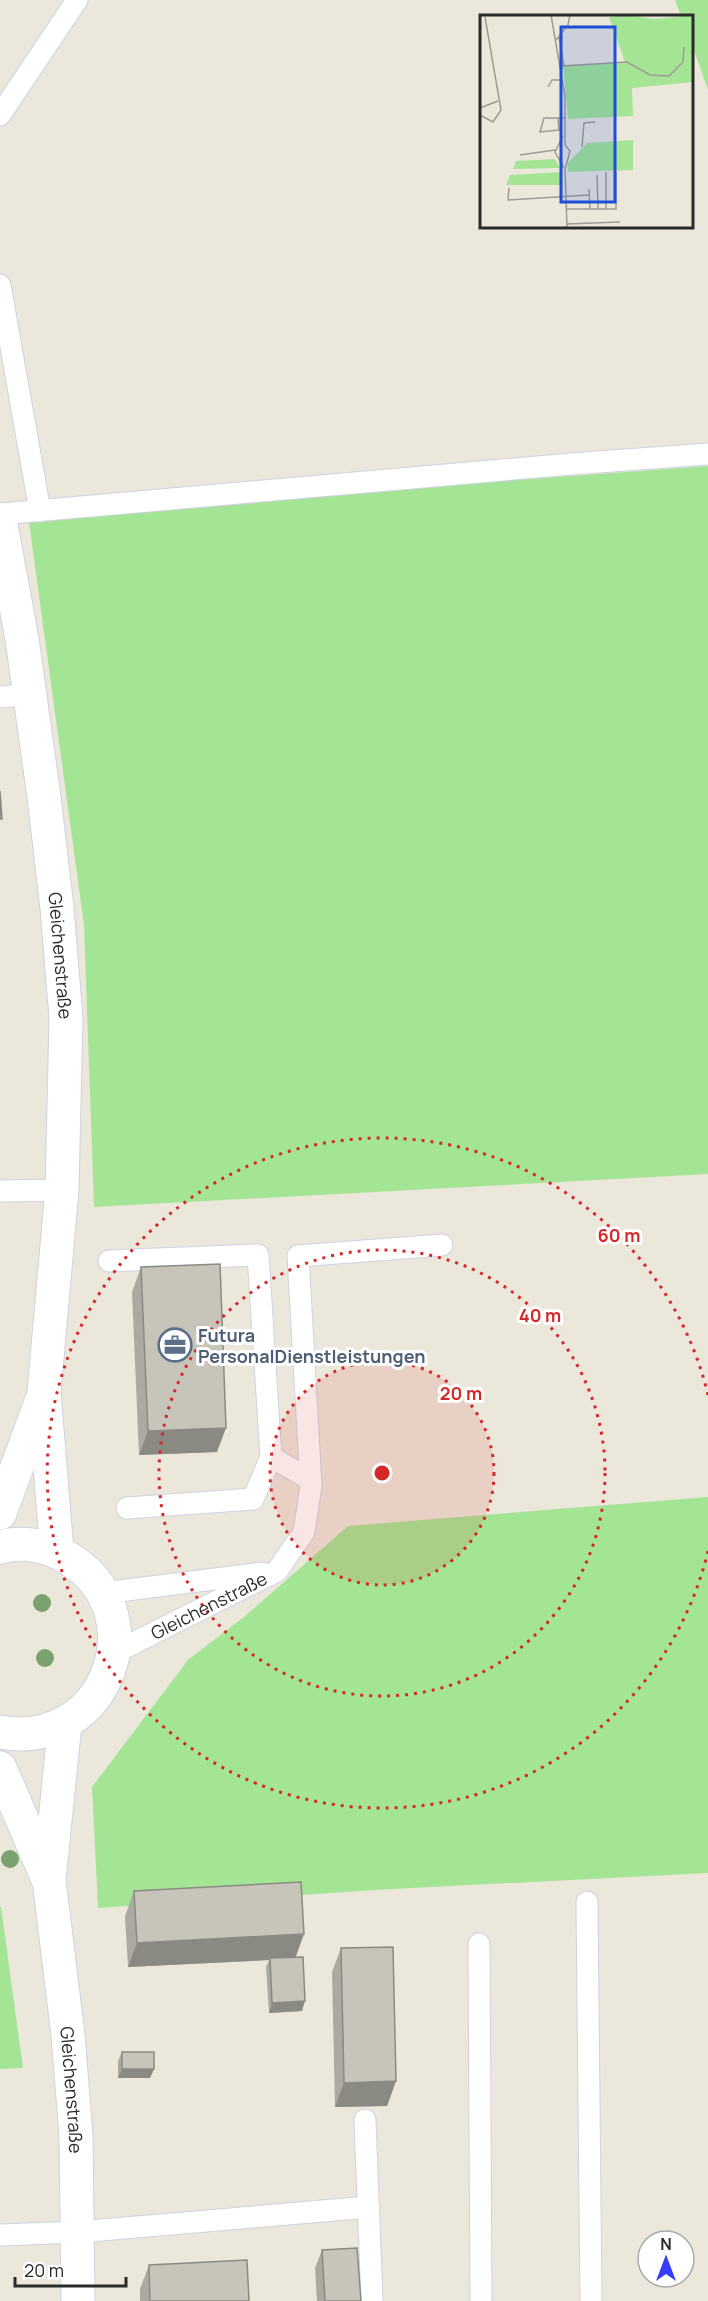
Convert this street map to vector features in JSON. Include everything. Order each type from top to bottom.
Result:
[{"type":"street","name":"Gleichenstraße","points":[[0,520],[15,695],[57,908],[66,1018],[62,1190],[45,1392],[57,1552]]},
{"type":"street","name":"Gleichenstraße","points":[[0,1513],[45,1392]]},
{"type":"street","points":[[0,1547],[10,1544],[34,1545],[57,1552],[75,1562],[91,1576],[103,1593],[115,1632],[114,1653],[108,1674],[98,1694],[83,1710],[65,1723],[40,1732],[15,1734],[0,1732]]},
{"type":"street","name":"Gleichenstraße","points":[[65,1723],[49,1880],[68,2035],[76,2135],[78,2301]]},
{"type":"street","name":"Gleichenstraße","points":[[0,1768],[49,1880]]},
{"type":"lane","points":[[0,114],[78,0]]},
{"type":"lane","points":[[0,285],[40,511]]},
{"type":"lane","points":[[0,514],[708,454]]},
{"type":"lane","points":[[0,1191],[62,1190]]},
{"type":"lane","points":[[277,1571],[304,1532],[311,1480],[298,1256],[442,1245]]},
{"type":"lane","points":[[109,1262],[258,1255],[271,1457],[253,1499],[127,1508]]},
{"type":"lane","points":[[271,1457],[311,1480]]},
{"type":"lane","name":"Gleichenstraße","points":[[103,1593],[277,1571]]},
{"type":"lane","name":"Gleichenstraße","points":[[114,1653],[277,1571]]},
{"type":"lane","points":[[587,1902],[591,2301]]},
{"type":"lane","points":[[479,1944],[481,2301]]},
{"type":"lane","points":[[365,2120],[372,2301]]},
{"type":"lane","points":[[0,2235],[78,2232],[369,2207]]},
{"type":"green space","points":[[675,0],[708,0],[708,90],[693,47],[693,15],[681,15]]},
{"type":"green space","points":[[708,466],[708,1174],[94,1207],[84,925],[28,515]]},
{"type":"green space","points":[[708,1497],[708,1873],[392,1889],[98,1908],[92,1787],[188,1660],[245,1616],[348,1526]]},
{"type":"green space","points":[[1,1907],[23,2068],[0,2069]]},
{"type":"building","points":[[0,791],[2,819],[0,819]]},
{"type":"building","points":[[220,1264],[226,1428],[148,1431],[141,1267]]},
{"type":"building","points":[[301,1882],[304,1934],[137,1943],[134,1891]]},
{"type":"building","points":[[393,1947],[396,2081],[344,2083],[341,1948]]},
{"type":"building","points":[[303,1957],[305,2001],[272,2003],[270,1958]]},
{"type":"building","points":[[122,2052],[154,2052],[154,2069],[122,2069]]},
{"type":"building","points":[[357,2248],[361,2301],[325,2301],[322,2250]]},
{"type":"building","points":[[247,2260],[249,2301],[150,2301],[149,2265]]},
{"type":"place","name":"Futura PersonalDienstleistungen","points":[[175,1345]]}]
